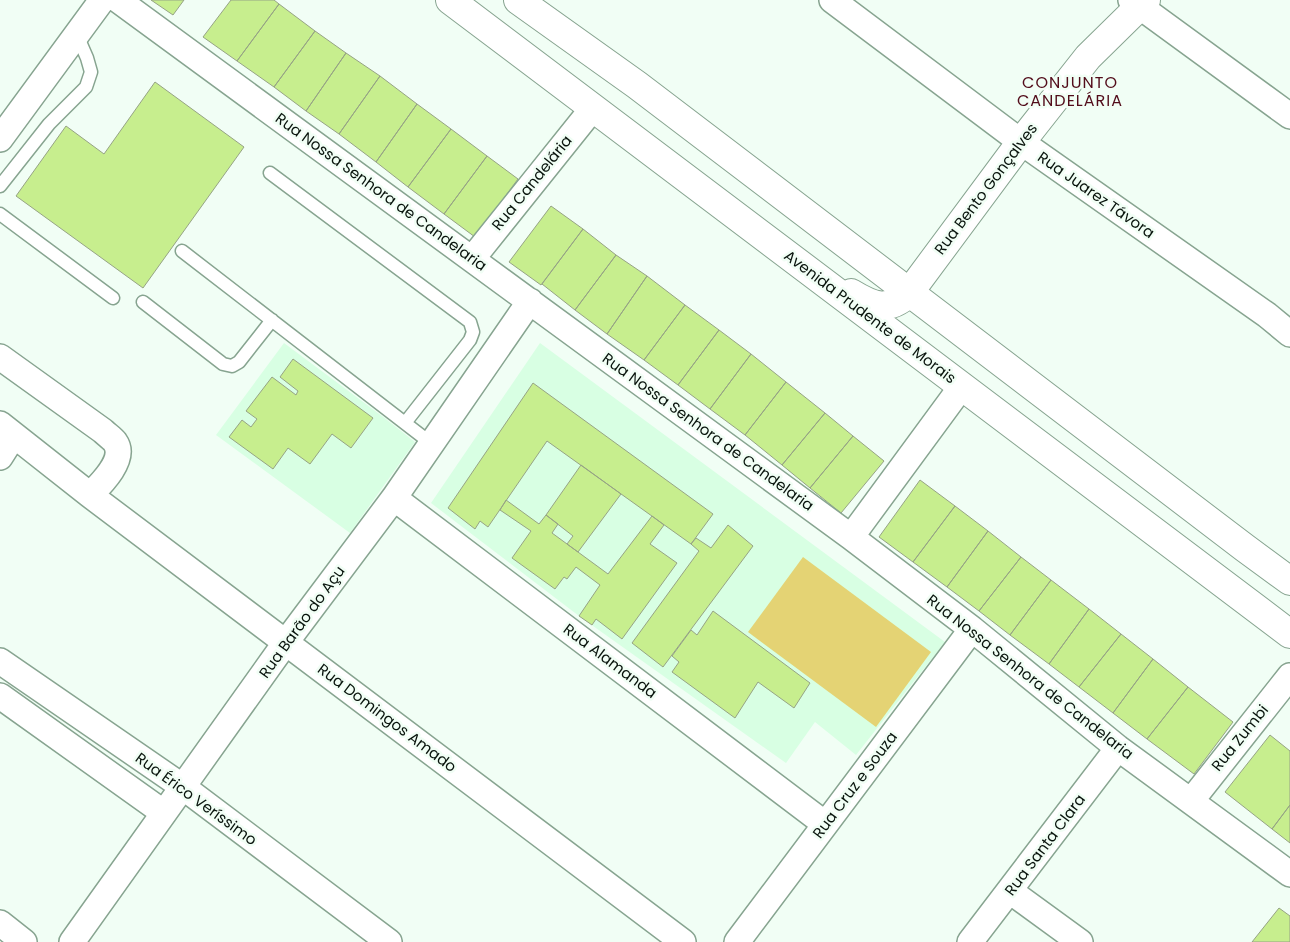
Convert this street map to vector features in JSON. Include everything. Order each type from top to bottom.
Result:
[{"type":"main road","name":"Avenida Prudente de Morais","points":[[450,0],[465,9],[593,108],[1290,634]]},
{"type":"main road","points":[[507,0],[525,5],[644,91],[1245,548],[1290,580]]},
{"type":"main road","name":"Rua Bento Gonçalves","points":[[909,293],[1021,142],[1088,57],[1139,2]]},
{"type":"main road","points":[[778,248],[862,300],[875,304],[889,305],[898,302],[909,293]]},
{"type":"main road","points":[[1170,544],[1187,522],[1191,520],[1245,548]]},
{"type":"street","points":[[0,139],[102,0]]},
{"type":"street","name":"Rua Nossa Senhora de Candelaria","points":[[118,0],[851,537],[972,629],[1118,748],[1290,874]]},
{"type":"street","name":"Rua Juarez Távora","points":[[832,0],[1021,142],[1267,315],[1290,334]]},
{"type":"street","points":[[1139,2],[1290,116]]},
{"type":"street","name":"Rua Candelária","points":[[472,259],[593,108]]},
{"type":"street","name":"Rua Barão do Açu","points":[[72,942],[286,642],[394,498],[530,301]]},
{"type":"street","points":[[0,357],[103,431],[115,442],[117,456],[112,470],[90,495]]},
{"type":"street","points":[[851,537],[962,386]]},
{"type":"street","points":[[0,457],[7,429]]},
{"type":"street","name":"Rua Domingos Amado","points":[[7,429],[90,495],[683,942]]},
{"type":"street","name":"Rua Alamanda","points":[[394,498],[826,824]]},
{"type":"street","name":"Rua Cruz e Souza","points":[[737,942],[972,629]]},
{"type":"street","name":"Rua Érico Veríssimo","points":[[0,661],[183,787],[389,942]]},
{"type":"street","name":"Rua Zumbi","points":[[1191,800],[1290,676]]},
{"type":"street","points":[[0,696],[164,813]]},
{"type":"street","name":"Rua Santa Clara","points":[[970,942],[1118,748]]},
{"type":"street","points":[[1010,890],[1080,942]]},
{"type":"street","points":[[0,923],[24,942]]},
{"type":"lane","points":[[0,186],[49,124],[86,87],[91,72],[77,35]]},
{"type":"lane","points":[[270,173],[470,322],[473,332],[470,340],[405,423]]},
{"type":"lane","points":[[0,214],[113,298]]},
{"type":"lane","points":[[182,251],[432,444]]},
{"type":"lane","points":[[143,302],[223,364],[232,366],[239,362],[272,320]]},
{"type":"shaded area","points":[[284,343],[415,442],[350,533],[216,435]]},
{"type":"shaded area","points":[[540,343],[945,642],[856,755],[815,722],[786,763],[579,616],[431,503]]},
{"type":"shaded area","points":[[803,557],[931,652],[876,727],[748,632]]},
{"type":"building","points":[[151,0],[184,0],[173,15]]},
{"type":"building","points":[[231,0],[274,0],[279,4],[237,61],[203,37]]},
{"type":"building","points":[[279,4],[315,31],[274,87],[237,61]]},
{"type":"building","points":[[315,31],[346,53],[306,111],[274,87]]},
{"type":"building","points":[[346,53],[380,76],[339,134],[306,111]]},
{"type":"building","points":[[380,76],[417,104],[376,162],[339,134]]},
{"type":"building","points":[[155,82],[244,147],[143,288],[16,196],[66,126],[104,154]]},
{"type":"building","points":[[417,104],[451,129],[408,187],[376,162]]},
{"type":"building","points":[[451,129],[487,156],[444,214],[408,187]]},
{"type":"building","points":[[487,156],[518,179],[475,237],[444,214]]},
{"type":"building","points":[[551,206],[583,229],[541,285],[509,262]]},
{"type":"building","points":[[583,229],[616,255],[575,310],[542,284]]},
{"type":"building","points":[[616,255],[647,276],[607,334],[575,310]]},
{"type":"building","points":[[647,276],[685,305],[644,360],[607,334]]},
{"type":"building","points":[[685,305],[719,330],[678,385],[644,360]]},
{"type":"building","points":[[719,330],[751,354],[710,409],[678,385]]},
{"type":"building","points":[[751,354],[786,382],[745,435],[710,409]]},
{"type":"building","points":[[293,359],[373,418],[351,448],[332,434],[310,464],[288,448],[273,469],[229,437],[242,420],[251,427],[257,419],[246,411],[272,377],[296,395],[298,391],[280,377]]},
{"type":"building","points":[[786,382],[825,413],[782,465],[745,435]]},
{"type":"building","points":[[533,383],[713,514],[691,544],[547,441],[488,527],[480,521],[475,529],[448,508]]},
{"type":"building","points":[[825,413],[853,436],[810,488],[782,465]]},
{"type":"building","points":[[853,436],[884,461],[841,513],[810,488]]},
{"type":"building","points":[[581,465],[621,494],[578,552],[567,544],[573,536],[546,515]]},
{"type":"building","points":[[920,480],[955,506],[913,562],[879,537]]},
{"type":"building","points":[[506,500],[539,524],[546,515],[558,524],[552,533],[608,574],[652,516],[664,525],[650,544],[677,563],[622,639],[596,619],[592,625],[579,616],[600,585],[576,567],[567,579],[564,577],[555,589],[512,558],[531,531],[500,510]]},
{"type":"building","points":[[955,506],[988,531],[947,587],[913,562]]},
{"type":"building","points":[[728,525],[753,546],[663,667],[632,643],[699,551],[691,544],[696,538],[711,548]]},
{"type":"building","points":[[988,531],[1021,557],[979,611],[947,587]]},
{"type":"building","points":[[1021,557],[1051,580],[1010,635],[979,611]]},
{"type":"building","points":[[1051,580],[1089,609],[1049,664],[1010,635]]},
{"type":"building","points":[[1089,609],[1121,634],[1079,687],[1049,664]]},
{"type":"building","points":[[713,611],[810,683],[794,708],[758,682],[735,718],[672,672],[679,662],[672,656],[691,630],[697,635]]},
{"type":"building","points":[[1121,634],[1153,659],[1113,713],[1079,687]]},
{"type":"building","points":[[1153,659],[1188,687],[1147,739],[1113,713]]},
{"type":"building","points":[[1188,687],[1233,722],[1194,774],[1147,739]]},
{"type":"building","points":[[1270,735],[1290,751],[1290,805],[1272,829],[1225,792]]},
{"type":"building","points":[[1290,805],[1290,843],[1272,829]]},
{"type":"building","points":[[1279,908],[1290,916],[1290,942],[1252,942]]},
{"type":"district","name":"CONJUNTO CANDELÁRIA","points":[[1070,91]]}]
